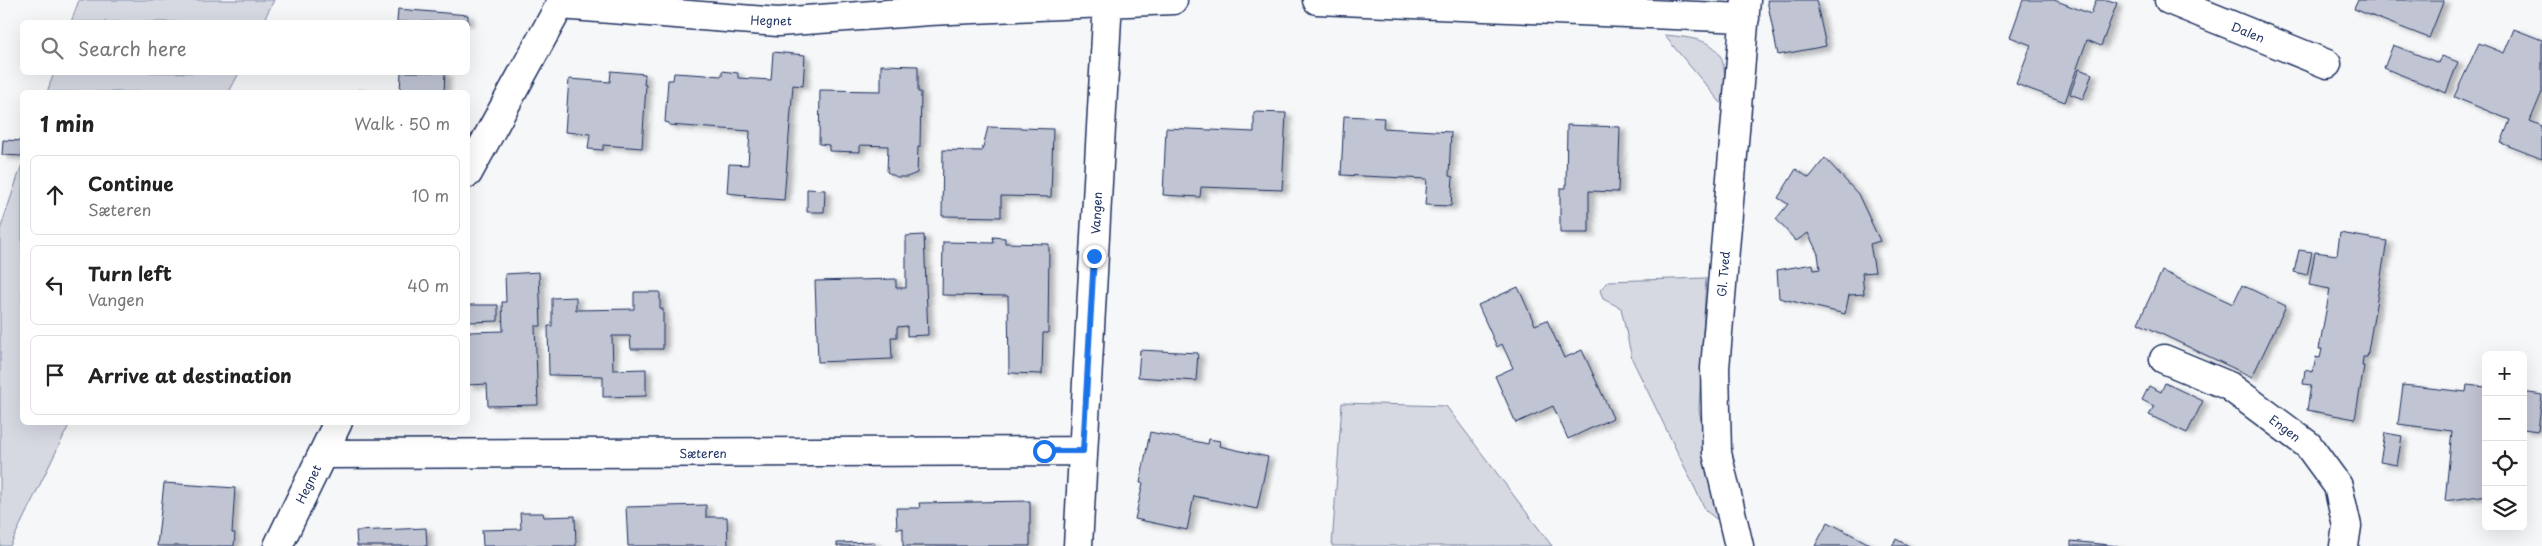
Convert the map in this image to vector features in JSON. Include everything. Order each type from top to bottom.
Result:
[{"type":"street","name":"Hegnet","points":[[470,169],[560,5],[778,22],[1108,1],[1173,0]]},
{"type":"street","points":[[1317,0],[1745,9]]},
{"type":"street","name":"Dalen","points":[[2169,0],[2327,64]]},
{"type":"street","name":"Vangen","points":[[1078,546],[1108,1]]},
{"type":"street","name":"Gl. Tved","points":[[1739,546],[1717,453],[1715,368],[1745,9]]},
{"type":"street","name":"Engen","points":[[2164,359],[2229,386],[2308,445],[2338,486],[2347,526],[2344,546]]},
{"type":"street","name":"Hegnet","points":[[278,546],[336,425]]},
{"type":"street","name":"Sæteren","points":[[322,454],[1083,451]]},
{"type":"shaded area","points":[[79,0],[274,0],[264,20],[72,20]]},
{"type":"shaded area","points":[[1664,35],[1699,40],[1710,45],[1718,52],[1724,73],[1725,108]]},
{"type":"shaded area","points":[[53,75],[238,75],[230,90],[48,90]]},
{"type":"shaded area","points":[[20,170],[20,425],[69,425],[10,546],[0,546],[0,230]]},
{"type":"shaded area","points":[[1706,278],[1699,409],[1719,521],[1706,511],[1632,359],[1621,308],[1603,299],[1600,290],[1608,281]]},
{"type":"shaded area","points":[[1342,403],[1446,406],[1552,546],[1332,546]]},
{"type":"building","points":[[1767,0],[1816,0],[1826,46],[1778,55]]},
{"type":"building","points":[[2023,0],[2054,0],[2091,14],[2096,0],[2108,0],[2117,3],[2101,46],[2087,40],[2065,102],[2016,84],[2031,45],[2010,37]]},
{"type":"building","points":[[2358,0],[2444,0],[2429,38],[2354,9]]},
{"type":"building","points":[[398,9],[468,15],[468,20],[397,20]]},
{"type":"building","points":[[2514,29],[2542,40],[2542,92],[2530,121],[2542,126],[2542,159],[2501,143],[2510,120],[2454,97],[2479,43],[2504,53]]},
{"type":"building","points":[[2393,45],[2439,63],[2442,56],[2458,62],[2446,93],[2384,68]]},
{"type":"building","points":[[773,52],[805,55],[803,86],[793,85],[784,200],[745,197],[746,195],[727,193],[729,164],[748,165],[750,131],[669,125],[669,123],[665,122],[668,80],[673,80],[674,73],[722,76],[722,71],[738,73],[738,78],[771,80]]},
{"type":"building","points":[[881,65],[918,66],[918,92],[921,92],[920,147],[918,147],[917,173],[907,177],[897,177],[887,172],[888,146],[860,145],[860,152],[829,151],[829,145],[819,144],[820,90],[881,91]]},
{"type":"building","points":[[2079,69],[2092,74],[2083,99],[2070,94]]},
{"type":"building","points":[[611,71],[645,74],[642,148],[603,145],[603,150],[588,149],[590,134],[565,132],[569,79],[610,82]]},
{"type":"building","points":[[401,75],[445,75],[444,90],[400,90]]},
{"type":"building","points":[[1254,112],[1286,113],[1282,190],[1201,187],[1200,197],[1163,195],[1166,128],[1254,132]]},
{"type":"building","points":[[1344,116],[1384,118],[1383,128],[1451,132],[1449,176],[1453,177],[1451,206],[1425,205],[1427,179],[1341,175]]},
{"type":"building","points":[[1567,125],[1620,127],[1618,192],[1589,191],[1589,233],[1560,233],[1560,188],[1566,188]]},
{"type":"building","points":[[988,127],[1053,129],[1051,197],[1001,196],[1001,217],[942,216],[943,150],[982,151]]},
{"type":"building","points":[[3,140],[20,141],[20,156],[2,155]]},
{"type":"building","points":[[1825,158],[1858,194],[1880,241],[1870,244],[1875,272],[1862,273],[1864,294],[1849,295],[1845,314],[1779,298],[1777,270],[1813,264],[1814,270],[1820,269],[1818,254],[1808,233],[1796,241],[1776,219],[1788,204],[1778,198],[1796,169],[1809,178]]},
{"type":"building","points":[[807,189],[825,190],[824,212],[807,212]]},
{"type":"building","points":[[2340,233],[2387,241],[2367,357],[2363,357],[2362,366],[2364,366],[2355,419],[2307,410],[2311,385],[2303,384],[2305,370],[2313,372],[2316,357],[2320,358],[2322,349],[2319,349],[2330,289],[2309,285],[2315,252],[2337,255]]},
{"type":"building","points":[[924,235],[928,335],[907,336],[907,326],[897,327],[897,337],[891,337],[892,359],[818,362],[815,281],[896,279],[896,288],[906,288],[906,236]]},
{"type":"building","points":[[993,237],[1005,238],[1005,243],[1049,244],[1048,333],[1043,333],[1042,374],[1009,373],[1008,296],[942,295],[943,242],[994,243]]},
{"type":"building","points":[[2299,250],[2312,252],[2307,275],[2294,272]]},
{"type":"building","points":[[2162,271],[2233,304],[2242,285],[2286,306],[2252,377],[2138,323]]},
{"type":"building","points":[[539,272],[541,326],[535,326],[538,405],[488,406],[487,384],[470,385],[470,332],[503,331],[502,302],[506,302],[505,274]]},
{"type":"building","points":[[1518,287],[1535,325],[1547,320],[1564,358],[1582,350],[1613,418],[1568,439],[1553,406],[1516,423],[1495,376],[1513,368],[1502,344],[1497,347],[1478,305]]},
{"type":"building","points":[[634,292],[660,292],[660,308],[663,309],[663,349],[631,349],[630,336],[612,336],[613,370],[646,369],[646,396],[603,397],[603,376],[549,375],[548,326],[552,326],[552,298],[576,297],[576,310],[634,309]]},
{"type":"building","points":[[470,305],[498,305],[498,321],[470,322]]},
{"type":"building","points":[[1140,350],[1198,353],[1196,381],[1138,377]]},
{"type":"building","points":[[2165,383],[2203,401],[2187,433],[2149,415],[2154,406],[2142,400],[2149,386],[2161,392]]},
{"type":"building","points":[[2403,385],[2466,392],[2467,385],[2482,387],[2482,496],[2445,501],[2452,431],[2398,424]]},
{"type":"building","points":[[2527,393],[2542,395],[2538,431],[2527,430]]},
{"type":"building","points":[[1150,432],[1208,444],[1209,439],[1220,441],[1219,446],[1268,457],[1257,509],[1194,496],[1187,530],[1135,519],[1143,483],[1140,483]]},
{"type":"building","points":[[2385,433],[2402,436],[2397,465],[2380,462]]},
{"type":"building","points":[[164,483],[235,488],[232,533],[235,533],[234,546],[157,546]]},
{"type":"building","points":[[1030,501],[1030,546],[903,546],[903,528],[897,529],[896,508],[920,508],[919,503]]},
{"type":"building","points":[[706,505],[706,517],[727,517],[728,546],[628,546],[626,507]]},
{"type":"building","points":[[520,513],[543,513],[544,517],[575,516],[576,546],[483,546],[482,530],[521,529]]},
{"type":"building","points":[[1828,522],[1873,546],[1815,546]]},
{"type":"building","points":[[426,528],[427,546],[357,546],[356,531]]},
{"type":"building","points":[[1896,539],[1909,546],[1892,546]]},
{"type":"building","points":[[2071,541],[2118,546],[2071,546]]},
{"type":"building","points":[[874,542],[875,546],[837,546],[837,543]]},
{"type":"route","points":[[1044,451],[1083,451],[1094,256]]}]
